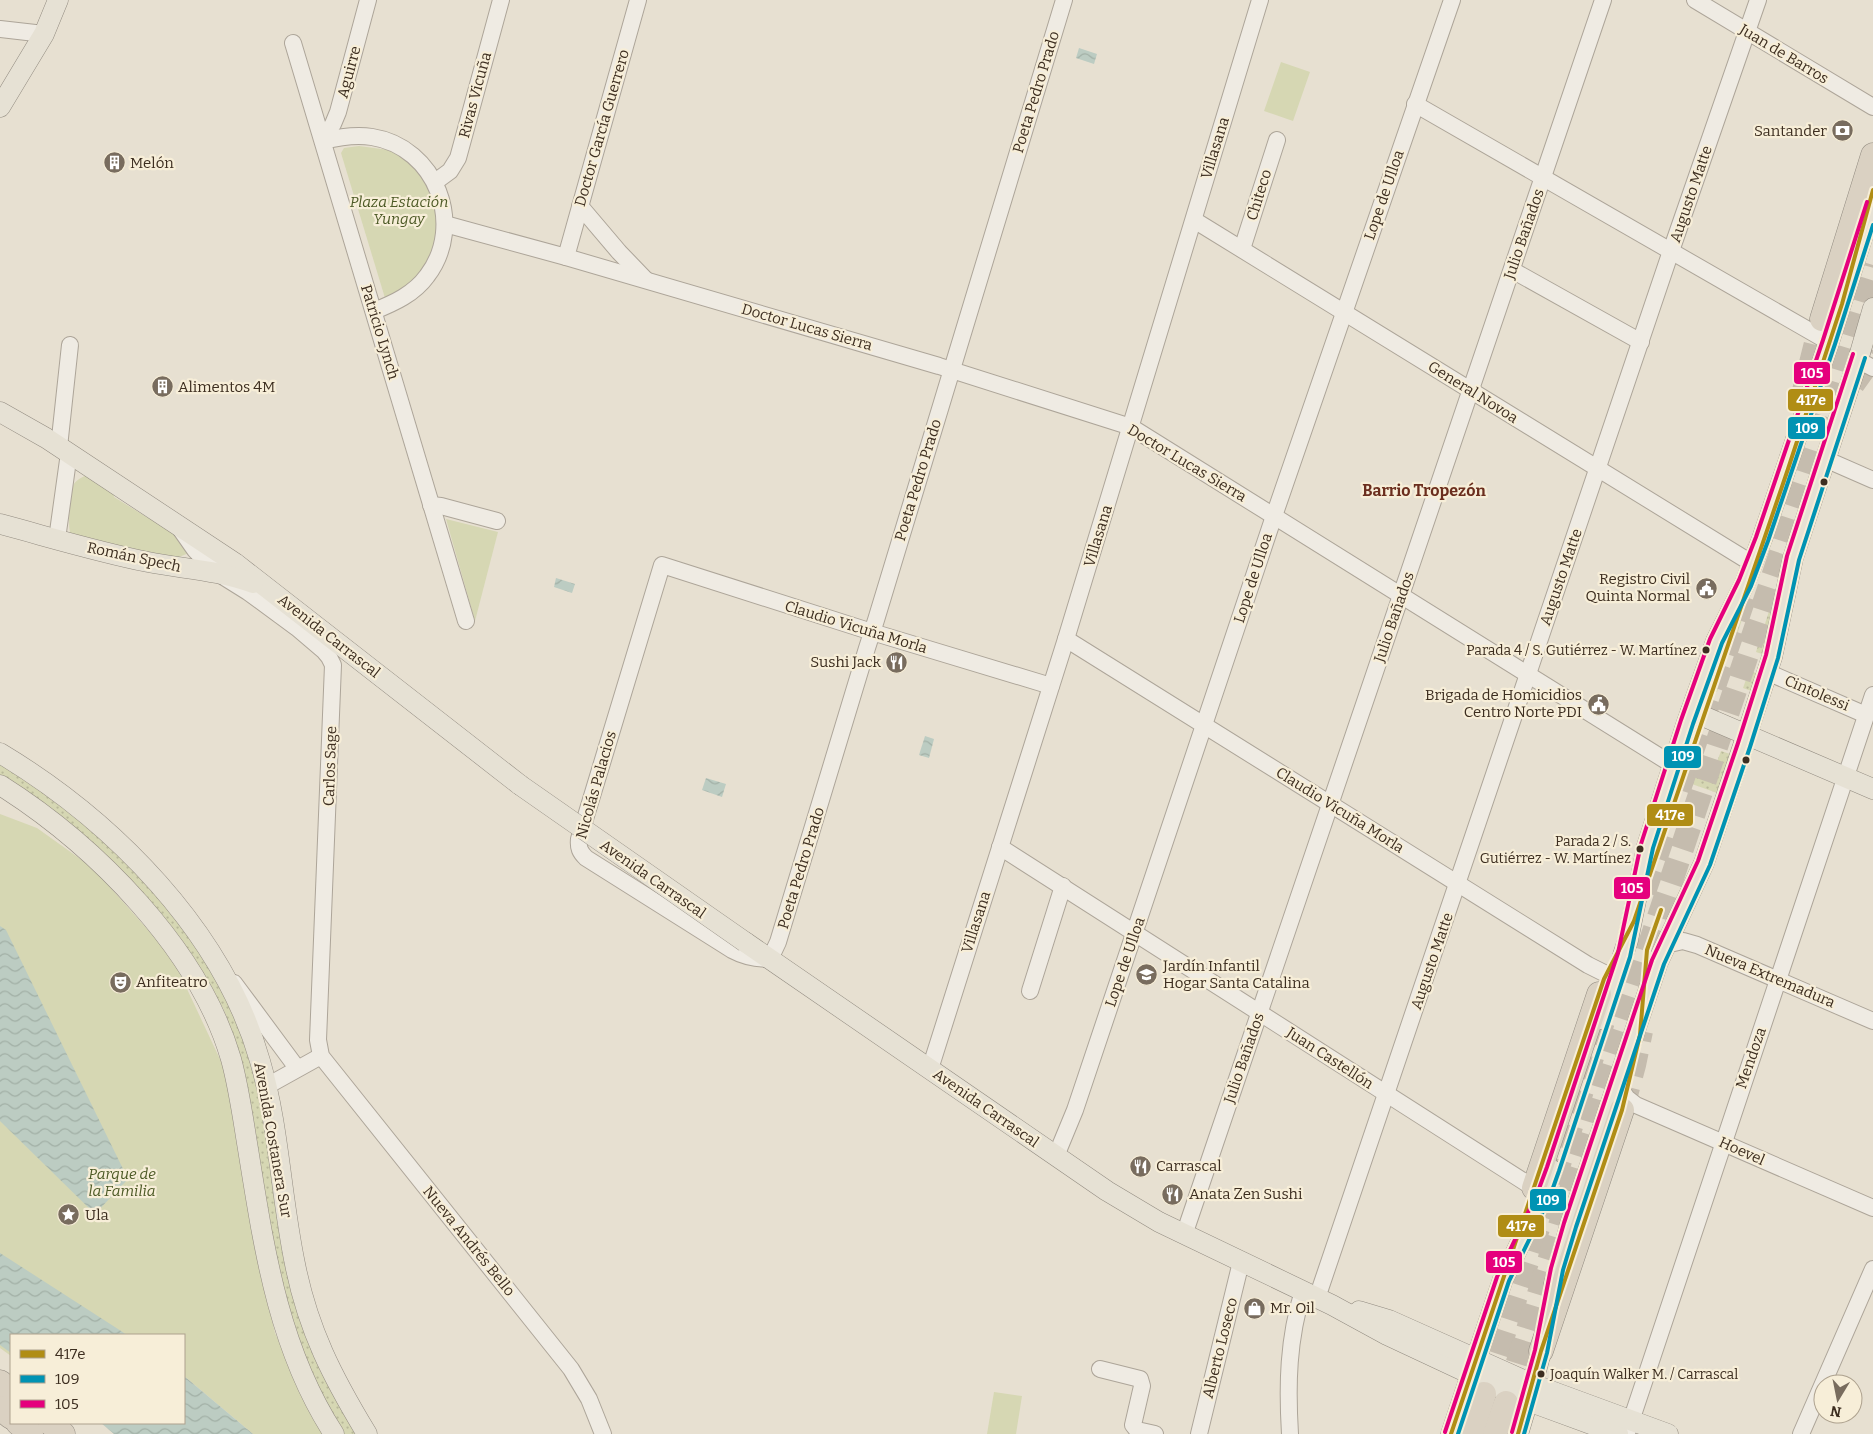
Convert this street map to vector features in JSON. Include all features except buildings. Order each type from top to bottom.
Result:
[{"type":"highway","points":[[1822,319],[1873,154]]},
{"type":"highway","points":[[1526,1182],[1608,986]]},
{"type":"highway","points":[[1541,1351],[1622,1110]]},
{"type":"highway","points":[[0,1382],[10,1390]]},
{"type":"highway","points":[[1471,1434],[1513,1395]]},
{"type":"highway","points":[[1495,1434],[1513,1395]]},
{"type":"highway","points":[[0,1408],[10,1416]]},
{"type":"highway","points":[[19,1424],[31,1434]]},
{"type":"highway","points":[[51,1424],[63,1434]]},
{"type":"main road","points":[[0,107],[44,34],[58,0]]},
{"type":"main road","points":[[1503,1279],[1547,1185],[1608,986],[1628,940],[1643,861],[1673,765],[1716,641],[1752,564],[1829,342],[1873,204]]},
{"type":"main road","points":[[1518,1434],[1513,1395],[1541,1351],[1561,1254],[1665,945],[1704,863],[1747,735],[1767,672],[1793,558],[1825,459],[1866,364],[1873,308]]},
{"type":"main road","name":"Avenida Carrascal","points":[[0,412],[64,450],[174,521],[212,560],[244,569],[520,786],[1120,1199],[1184,1235],[1317,1298],[1387,1335],[1473,1367],[1513,1395],[1625,1430],[1668,1434]]},
{"type":"main road","name":"Román Spech","points":[[0,524],[127,557],[184,568],[212,560]]},
{"type":"main road","points":[[1691,711],[1873,789]]},
{"type":"main road","name":"Avenida Costanera Sur","points":[[0,753],[61,794],[121,845],[178,908],[218,963],[233,989],[247,1020],[266,1086],[295,1264],[302,1293],[325,1361],[367,1434]]},
{"type":"main road","name":"Avenida Costanera Sur","points":[[0,785],[63,831],[116,880],[152,920],[183,959],[208,1001],[225,1039],[235,1075],[264,1244],[278,1309],[294,1358],[334,1434]]},
{"type":"main road","points":[[1451,1434],[1503,1279],[1526,1182]]},
{"type":"street","name":"Aguirre","points":[[323,141],[338,112],[368,0]]},
{"type":"street","name":"Rivas Vicuña","points":[[435,182],[450,172],[458,158],[502,0]]},
{"type":"street","name":"Doctor García Guerrero","points":[[566,257],[638,0]]},
{"type":"street","name":"Poeta Pedro Prado","points":[[770,959],[778,942],[1064,0]]},
{"type":"street","name":"Villasana","points":[[930,1069],[1066,639],[1260,0]]},
{"type":"street","name":"Lope de Ulloa","points":[[1056,1156],[1075,1110],[1274,516],[1452,0]]},
{"type":"street","name":"Julio Bañados","points":[[1184,1235],[1603,0]]},
{"type":"street","name":"Juan de Barros","points":[[1695,0],[1873,107]]},
{"type":"street","name":"Augusto Matte","points":[[1290,1434],[1288,1385],[1293,1327],[1317,1298],[1388,1094],[1671,251],[1758,0]]},
{"type":"street","points":[[0,29],[44,34]]},
{"type":"street","name":"Patricio Lynch","points":[[293,43],[466,621]]},
{"type":"street","points":[[1416,104],[1829,342]]},
{"type":"street","points":[[323,141],[361,136],[388,141],[412,155],[426,168],[435,182],[443,203],[445,224],[442,246],[439,256],[425,279],[407,295],[374,311]]},
{"type":"street","name":"Chiteco","points":[[1242,250],[1276,140]]},
{"type":"street","name":"Doctor Lucas Sierra","points":[[580,206],[619,252],[646,280]]},
{"type":"street","name":"General Novoa","points":[[1194,220],[1752,564]]},
{"type":"street","name":"Doctor Lucas Sierra","points":[[445,224],[566,257],[951,369],[1131,427],[1673,765]]},
{"type":"street","points":[[1512,270],[1641,342]]},
{"type":"street","points":[[57,539],[70,345]]},
{"type":"street","points":[[1825,459],[1873,480]]},
{"type":"street","points":[[431,505],[497,521]]},
{"type":"street","name":"Carlos Sage","points":[[212,560],[248,592],[297,628],[324,651],[330,657],[333,665],[318,1040],[321,1056]]},
{"type":"street","name":"Claudio Vicuña Morla","points":[[662,565],[872,632],[1051,686]]},
{"type":"street","name":"Nicolás Palacios","points":[[662,565],[578,847],[586,858],[732,950],[754,958],[770,959]]},
{"type":"street","name":"Claudio Vicuña Morla","points":[[1066,639],[1597,971],[1608,986]]},
{"type":"street","name":"Cintolessi","points":[[1767,672],[1866,715]]},
{"type":"street","name":"Mendoza","points":[[1625,1430],[1873,695]]},
{"type":"street","name":"Juan Castellón","points":[[1000,847],[1526,1182]]},
{"type":"street","points":[[1030,991],[1063,886]]},
{"type":"street","name":"Nueva Extremadura","points":[[1665,945],[1683,941],[1690,942],[1873,1021]]},
{"type":"street","points":[[218,963],[250,1003],[297,1068]]},
{"type":"street","points":[[1526,1182],[1538,1152],[1597,971]]},
{"type":"street","points":[[266,1086],[321,1056]]},
{"type":"street","name":"Nueva Andrés Bello","points":[[321,1056],[571,1369],[589,1399],[603,1434]]},
{"type":"street","name":"Hoevel","points":[[1618,1085],[1627,1098],[1636,1105],[1873,1208]]},
{"type":"street","name":"Alberto Loseco","points":[[1199,1434],[1241,1262]]},
{"type":"street","points":[[1801,1434],[1873,1269]]},
{"type":"street","points":[[1100,1369],[1140,1379],[1142,1386],[1133,1425],[1137,1430],[1155,1434]]},
{"type":"green space","points":[[1281,62],[1310,72],[1293,121],[1264,111]]},
{"type":"green space","name":"Plaza Estación Yungay","points":[[359,146],[389,150],[406,159],[432,187],[440,237],[414,283],[385,298],[341,153],[344,148]]},
{"type":"green space","points":[[85,476],[92,476],[113,488],[114,497],[148,518],[156,516],[190,549],[189,553],[174,559],[71,535],[69,519],[73,486]]},
{"type":"green space","points":[[446,519],[498,532],[475,621]]},
{"type":"green space","points":[[1749,598],[1734,644],[1724,641]]},
{"type":"green space","points":[[1771,605],[1775,606],[1765,655],[1756,652]]},
{"type":"green space","points":[[1715,660],[1726,663],[1717,692],[1706,688]]},
{"type":"green space","points":[[1749,671],[1760,674],[1754,692],[1743,688]]},
{"type":"green space","points":[[1721,751],[1733,755],[1720,794],[1675,778],[1684,753],[1716,764]]},
{"type":"green space","points":[[0,756],[94,823],[201,943],[249,1035],[293,1273],[359,1434],[341,1434],[321,1399],[288,1315],[272,1239],[252,1111],[234,1036],[223,1008],[191,953],[146,898],[87,839],[29,793],[0,775]]},
{"type":"green space","name":"Parque de la Familia","points":[[0,814],[37,828],[93,868],[172,957],[226,1072],[255,1246],[275,1333],[307,1401],[329,1434],[253,1434],[185,1377],[185,1334],[10,1334],[10,1355],[0,1348]]},
{"type":"green space","points":[[994,1392],[1022,1396],[1016,1434],[987,1434]]},
{"type":"water","points":[[1079,48],[1097,54],[1094,64],[1076,58]]},
{"type":"water","points":[[556,578],[575,584],[572,593],[554,587]]},
{"type":"water","points":[[925,736],[934,739],[929,758],[919,755]]},
{"type":"water","points":[[706,778],[726,784],[722,797],[702,790]]},
{"type":"water","points":[[0,926],[6,930],[128,1179],[95,1214],[0,1121]]},
{"type":"water","points":[[0,1253],[125,1334],[10,1334],[10,1352],[0,1345]]},
{"type":"water","points":[[185,1377],[253,1434],[114,1434],[102,1424],[185,1424]]},
{"type":"tunnel","points":[[1507,1398],[1611,1060],[1827,416],[1873,265]]},
{"type":"tunnel","points":[[1801,403],[1822,319]]},
{"type":"tunnel","points":[[1853,384],[1863,370],[1873,350]]},
{"type":"tunnel","points":[[1644,892],[1745,595]]},
{"type":"tunnel","points":[[1486,1388],[1569,1133],[1610,998]]},
{"type":"tunnel","points":[[1622,1110],[1641,1031]]},
{"type":"transit line","name":"417e","points":[[1451,1434],[1604,979],[1634,921],[1788,469],[1842,304],[1873,190]]},
{"type":"transit line","name":"105","points":[[1445,1432],[1497,1277],[1537,1194],[1547,1167],[1618,953],[1641,844],[1681,720],[1710,639],[1739,580],[1756,537],[1823,340],[1867,202]]},
{"type":"transit line","name":"109","points":[[1458,1434],[1509,1281],[1549,1199],[1559,1171],[1630,957],[1653,848],[1693,724],[1722,643],[1751,586],[1768,541],[1873,225]]},
{"type":"transit line","name":"105","points":[[1512,1432],[1535,1350],[1551,1268],[1564,1223],[1652,960],[1698,861],[1738,743],[1766,655],[1787,556],[1853,354]]},
{"type":"transit line","name":"109","points":[[1524,1434],[1547,1353],[1563,1270],[1576,1227],[1664,964],[1710,865],[1750,747],[1778,658],[1799,560],[1865,358]]},
{"type":"transit line","name":"417e","points":[[1518,1434],[1541,1351],[1622,1110],[1640,1035],[1647,950],[1661,910]]},
{"type":"place","name":"Santander","points":[[1843,131]]},
{"type":"place","name":"Melón","points":[[114,163]]},
{"type":"place","name":"Alimentos 4M","points":[[162,387]]},
{"type":"place","name":"Registro Civil Quinta Normal","points":[[1706,588]]},
{"type":"place","name":"Parada 4 / S. Gutiérrez - W. Martínez","points":[[1706,650]]},
{"type":"place","name":"Sushi Jack","points":[[897,662]]},
{"type":"place","name":"Brigada de Homicidios Centro Norte PDI","points":[[1598,704]]},
{"type":"place","name":"Parada 2 / S. Gutiérrez - W. Martínez","points":[[1640,849]]},
{"type":"place","name":"Jardín Infantil Hogar Santa Catalina","points":[[1147,975]]},
{"type":"place","name":"Anfiteatro","points":[[120,982]]},
{"type":"place","name":"Carrascal","points":[[1140,1166]]},
{"type":"place","name":"Anata Zen Sushi","points":[[1173,1194]]},
{"type":"place","name":"Ula","points":[[69,1215]]},
{"type":"place","name":"Mr. Oil","points":[[1254,1308]]},
{"type":"place","name":"Joaquín Walker M. / Carrascal","points":[[1541,1374]]},
{"type":"district","name":"Barrio Tropezón","points":[[1424,490]]}]
